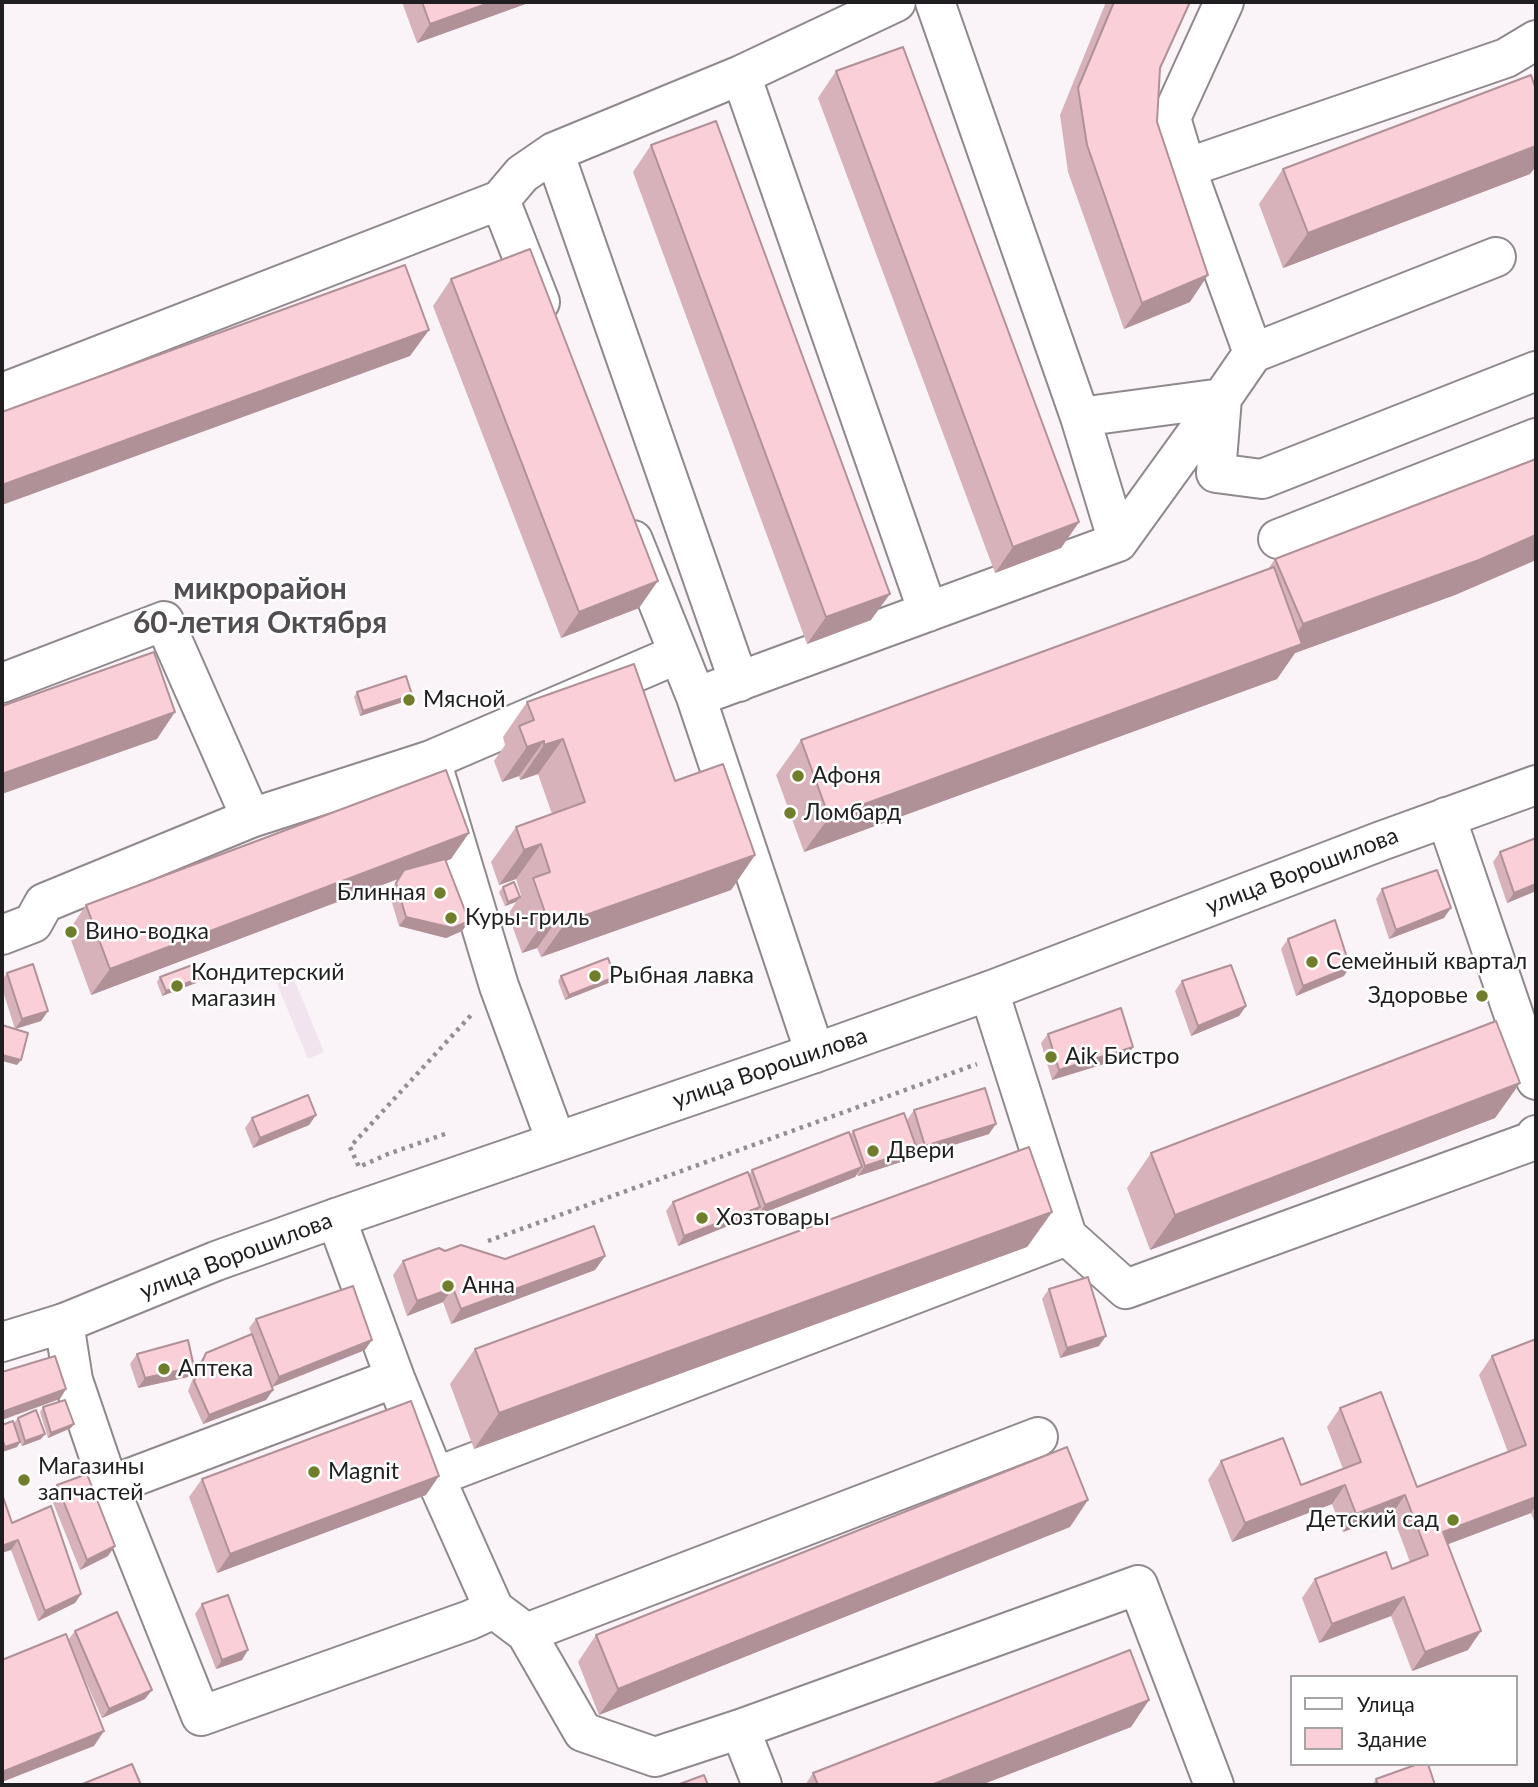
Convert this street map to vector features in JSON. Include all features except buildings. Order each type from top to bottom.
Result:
[{"type":"main road","points":[[2,393],[500,200],[522,174],[554,152],[741,75],[897,2]]},
{"type":"main road","points":[[935,2],[1080,417],[1118,542]]},
{"type":"main road","points":[[1224,2],[1171,118],[1186,168],[1253,353]]},
{"type":"main road","points":[[1186,168],[1506,58],[1536,40]]},
{"type":"main road","points":[[741,75],[928,612]]},
{"type":"main road","points":[[554,152],[739,682]]},
{"type":"main road","points":[[500,200],[551,330]]},
{"type":"main road","points":[[696,697],[1118,542],[1253,353],[1496,257]]},
{"type":"main road","points":[[1222,398],[1216,473],[1262,479],[1536,371]]},
{"type":"main road","points":[[1080,417],[1222,398]]},
{"type":"main road","points":[[1278,539],[1536,438]]},
{"type":"main road","points":[[622,512],[696,697],[815,1053]]},
{"type":"main road","points":[[2,683],[164,621],[251,818]]},
{"type":"main road","points":[[2,935],[33,923],[44,903],[251,818],[431,760],[678,654]]},
{"type":"main road","points":[[431,760],[499,986],[556,1141]]},
{"type":"main road","name":"улица Ворошилова","points":[[2,1342],[64,1323],[216,1261],[336,1218],[989,991],[1536,785]]},
{"type":"main road","points":[[1446,817],[1536,1080]]},
{"type":"main road","points":[[989,991],[1067,1236],[1126,1289],[1535,1140],[1536,1135]]},
{"type":"main road","points":[[336,1218],[435,1477],[494,1609],[526,1633],[583,1732],[655,1757],[1138,1585],[1214,1785]]},
{"type":"main road","points":[[435,1477],[1067,1236]]},
{"type":"main road","points":[[64,1323],[73,1380],[109,1486],[201,1716],[494,1609]]},
{"type":"main road","points":[[109,1486],[395,1378]]},
{"type":"main road","points":[[526,1633],[1038,1437]]},
{"type":"main road","points":[[740,1728],[762,1785]]},
{"type":"path","points":[[445,1133],[359,1167],[350,1147],[499,986]]},
{"type":"path","points":[[488,1241],[1008,1053]]},
{"type":"shaded area","points":[[289,967],[324,1052],[308,1059],[273,974]]},
{"type":"place","name":"Мясной","points":[[409,700]]},
{"type":"place","name":"Афоня","points":[[798,776]]},
{"type":"place","name":"Ломбард","points":[[790,813]]},
{"type":"place","name":"Блинная","points":[[440,893]]},
{"type":"place","name":"Куры-гриль","points":[[451,918]]},
{"type":"place","name":"Вино-водка","points":[[71,932]]},
{"type":"place","name":"Семейный квартал","points":[[1312,962]]},
{"type":"place","name":"Рыбная лавка","points":[[595,976]]},
{"type":"place","name":"Кондитерский магазин","points":[[177,986]]},
{"type":"place","name":"Здоровье","points":[[1482,996]]},
{"type":"place","name":"Aik Бистро","points":[[1051,1057]]},
{"type":"place","name":"Двери","points":[[873,1151]]},
{"type":"place","name":"Хозтовары","points":[[702,1218]]},
{"type":"place","name":"Анна","points":[[448,1286]]},
{"type":"place","name":"Аптека","points":[[164,1369]]},
{"type":"place","name":"Magnit","points":[[314,1472]]},
{"type":"place","name":"Магазины запчастей","points":[[24,1480]]},
{"type":"place","name":"Детский сад","points":[[1453,1520]]},
{"type":"district","name":"микрорайон 60-летия Октября","points":[[260,606]]}]
